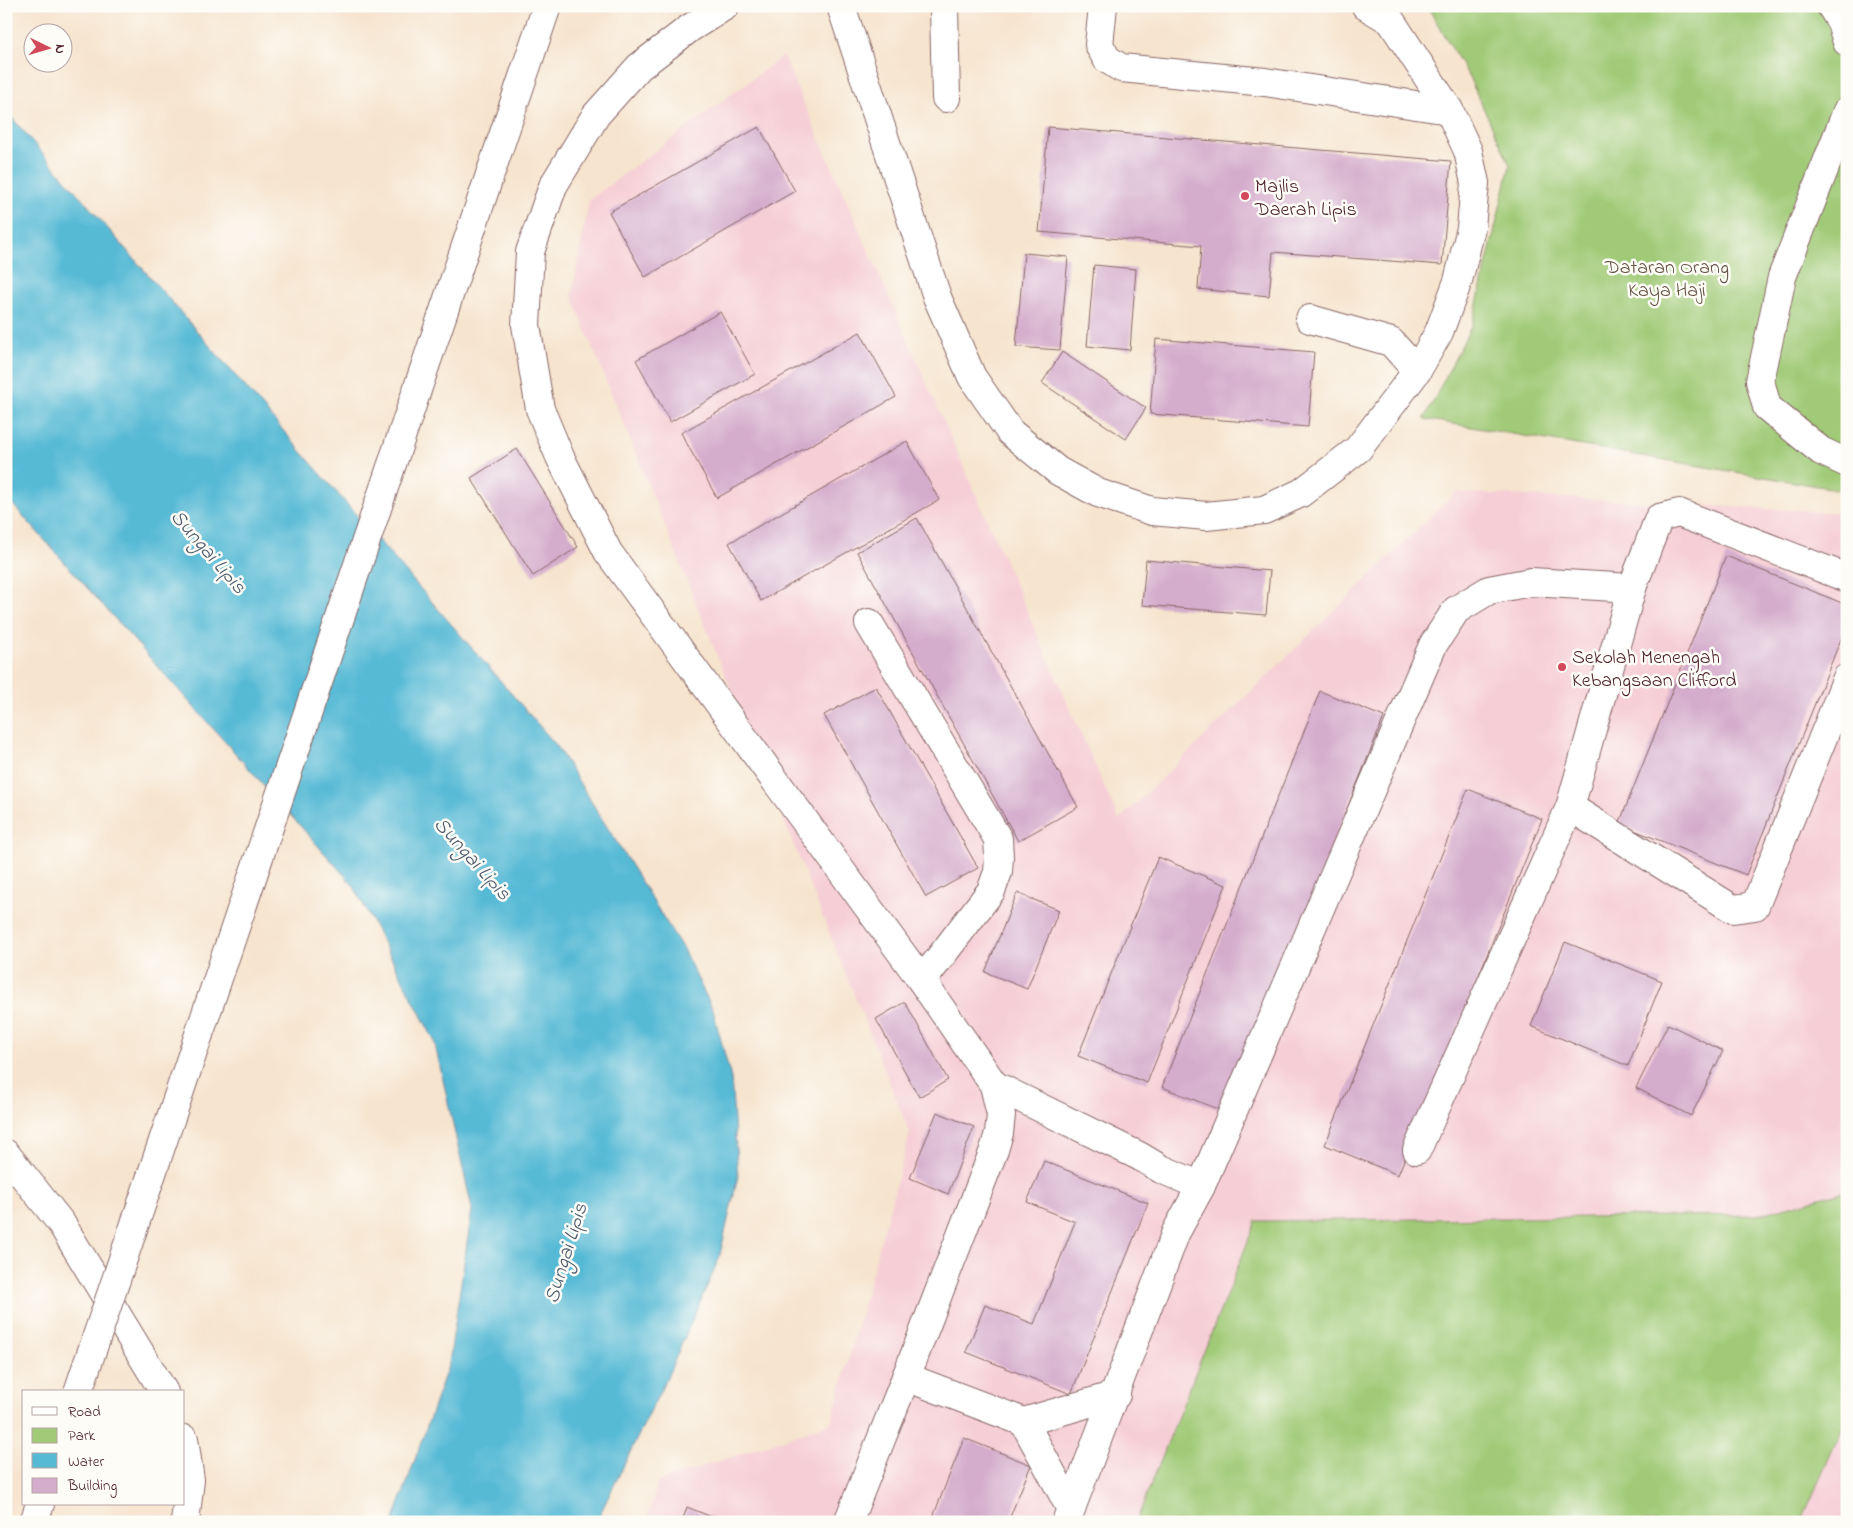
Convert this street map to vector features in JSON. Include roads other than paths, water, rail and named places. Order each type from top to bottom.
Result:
[{"type":"main road","points":[[79,1390],[547,6]]},
{"type":"main road","points":[[725,6],[690,28],[639,68],[596,115],[553,186],[530,252],[526,325],[540,409],[560,457],[608,552],[922,981],[994,1085],[1001,1115],[999,1133],[906,1377],[848,1522]]},
{"type":"main road","points":[[841,6],[937,298],[972,377],[1010,432],[1058,471],[1098,493],[1152,511],[1206,516],[1264,510],[1301,493],[1358,449],[1416,372],[1439,332],[1458,281],[1471,228],[1475,183],[1468,151],[1449,110],[1391,21],[1366,6]]},
{"type":"main road","points":[[944,6],[946,98]]},
{"type":"main road","points":[[1103,6],[1099,45],[1107,59],[1121,68],[1264,82],[1449,110]]},
{"type":"main road","points":[[1831,6],[1841,22],[1847,42]]},
{"type":"main road","points":[[1847,111],[1782,277],[1760,381],[1767,406],[1821,452],[1847,463]]},
{"type":"main road","points":[[1310,319],[1391,342],[1416,372]]},
{"type":"main road","points":[[1417,1150],[1570,807],[1632,588],[1659,518],[1679,513],[1847,578]]},
{"type":"main road","points":[[1069,1515],[1176,1232],[1201,1186],[1433,645],[1456,610],[1489,590],[1531,582],[1632,588]]},
{"type":"main road","points":[[869,623],[998,839],[998,872],[991,891],[922,981]]},
{"type":"main road","points":[[1570,807],[1733,909],[1754,906],[1847,678]]},
{"type":"main road","points":[[994,1085],[1139,1156],[1161,1169],[1201,1186]]},
{"type":"main road","points":[[6,1154],[61,1223],[163,1390]]},
{"type":"main road","points":[[906,1377],[1024,1422],[1116,1394]]},
{"type":"main road","points":[[1024,1422],[1069,1515]]},
{"type":"main road","points":[[185,1446],[190,1480],[185,1522]]},
{"type":"main road","points":[[34,1522],[39,1506]]},
{"type":"water","name":"Sungai Lipis","points":[[6,111],[556,745],[683,949],[713,1010],[731,1078],[738,1176],[719,1259],[670,1371],[596,1522],[393,1522],[449,1363],[472,1209],[434,1040],[353,885],[6,497]]},
{"type":"place","name":"Majlis Daerah Lipis","points":[[1245,196]]},
{"type":"place","name":"Sekolah Menengah Kebangsaan Clifford","points":[[1562,667]]},
{"type":"park label","name":"Dataran Orang Kaya Haji","points":[[1667,278]]}]
